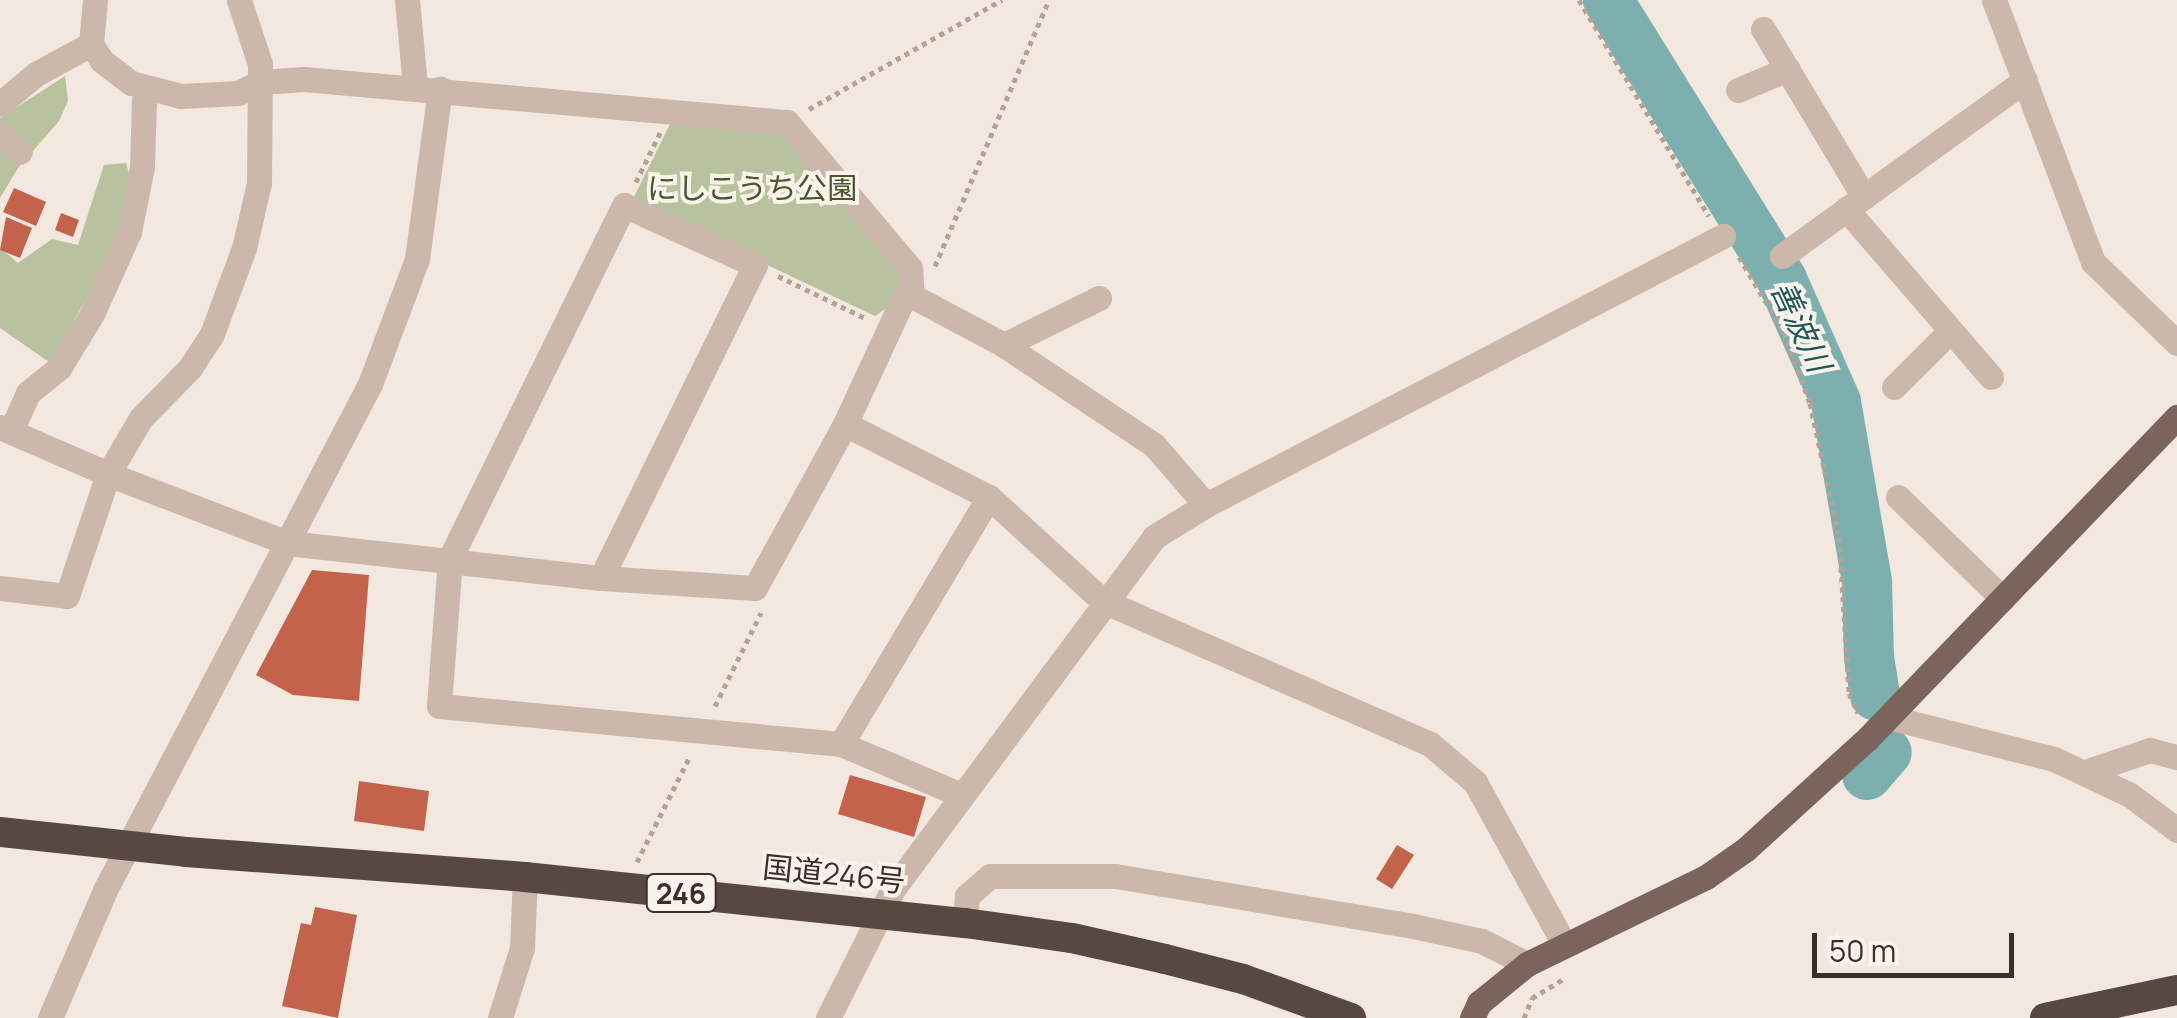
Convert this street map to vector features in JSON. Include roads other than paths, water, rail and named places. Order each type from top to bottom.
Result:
[{"type":"highway","name":"国道246号","points":[[0,832],[524,877],[965,922],[1072,938],[1165,958],[1243,979],[1351,1018]]},
{"type":"highway","points":[[2045,1018],[2177,990]]},
{"type":"main road","points":[[1472,1018],[1479,1003],[1527,964],[1706,877],[1746,849],[1868,738],[2177,418]]},
{"type":"street","points":[[95,0],[91,44],[102,61],[131,83],[181,96],[238,92],[260,82],[304,79],[787,122],[910,268],[912,296]]},
{"type":"street","points":[[0,588],[67,596],[108,474],[142,418],[190,368],[212,334],[244,248],[259,183],[260,64],[238,0]]},
{"type":"street","points":[[50,1018],[105,890],[370,384],[417,259],[428,88],[407,0]]},
{"type":"street","points":[[1994,0],[2093,262],[2177,343]]},
{"type":"street","points":[[1763,29],[1788,69],[1855,203],[1950,331],[1991,377]]},
{"type":"street","points":[[0,104],[36,74],[91,44]]},
{"type":"street","points":[[1738,90],[1788,69]]},
{"type":"street","points":[[1782,256],[2026,80]]},
{"type":"street","points":[[150,88],[144,101],[142,167],[129,232],[92,314],[59,368],[28,393],[5,428],[108,474],[288,543],[601,578],[754,588],[845,424],[902,299],[912,296],[1004,345],[1154,445],[1206,504]]},
{"type":"street","points":[[601,578],[755,266],[624,205],[450,559],[439,706],[841,744],[960,795]]},
{"type":"street","points":[[828,1018],[879,913],[960,795],[1102,601],[1154,537],[1206,504],[1723,236]]},
{"type":"street","points":[[1004,345],[1099,298]]},
{"type":"street","points":[[1894,387],[1950,331]]},
{"type":"street","points":[[845,424],[989,497],[1102,601],[1430,744],[1475,782],[1564,944]]},
{"type":"street","points":[[841,744],[989,497]]},
{"type":"street","points":[[1898,497],[2003,598]]},
{"type":"street","points":[[1888,716],[2054,758],[2130,795],[2177,830]]},
{"type":"street","points":[[2085,772],[2150,750],[2177,757]]},
{"type":"street","points":[[965,922],[967,896],[990,876],[1115,876],[1413,926],[1482,941],[1527,964]]},
{"type":"street","points":[[500,1018],[522,948],[524,877]]},
{"type":"waterway","name":"善波川","points":[[1608,0],[1782,280],[1836,402],[1867,582],[1869,657],[1875,696]]},
{"type":"waterway","name":"善波川","points":[[1867,775],[1887,752]]},
{"type":"park label","name":"にしこうち公園","points":[[752,188]]}]
